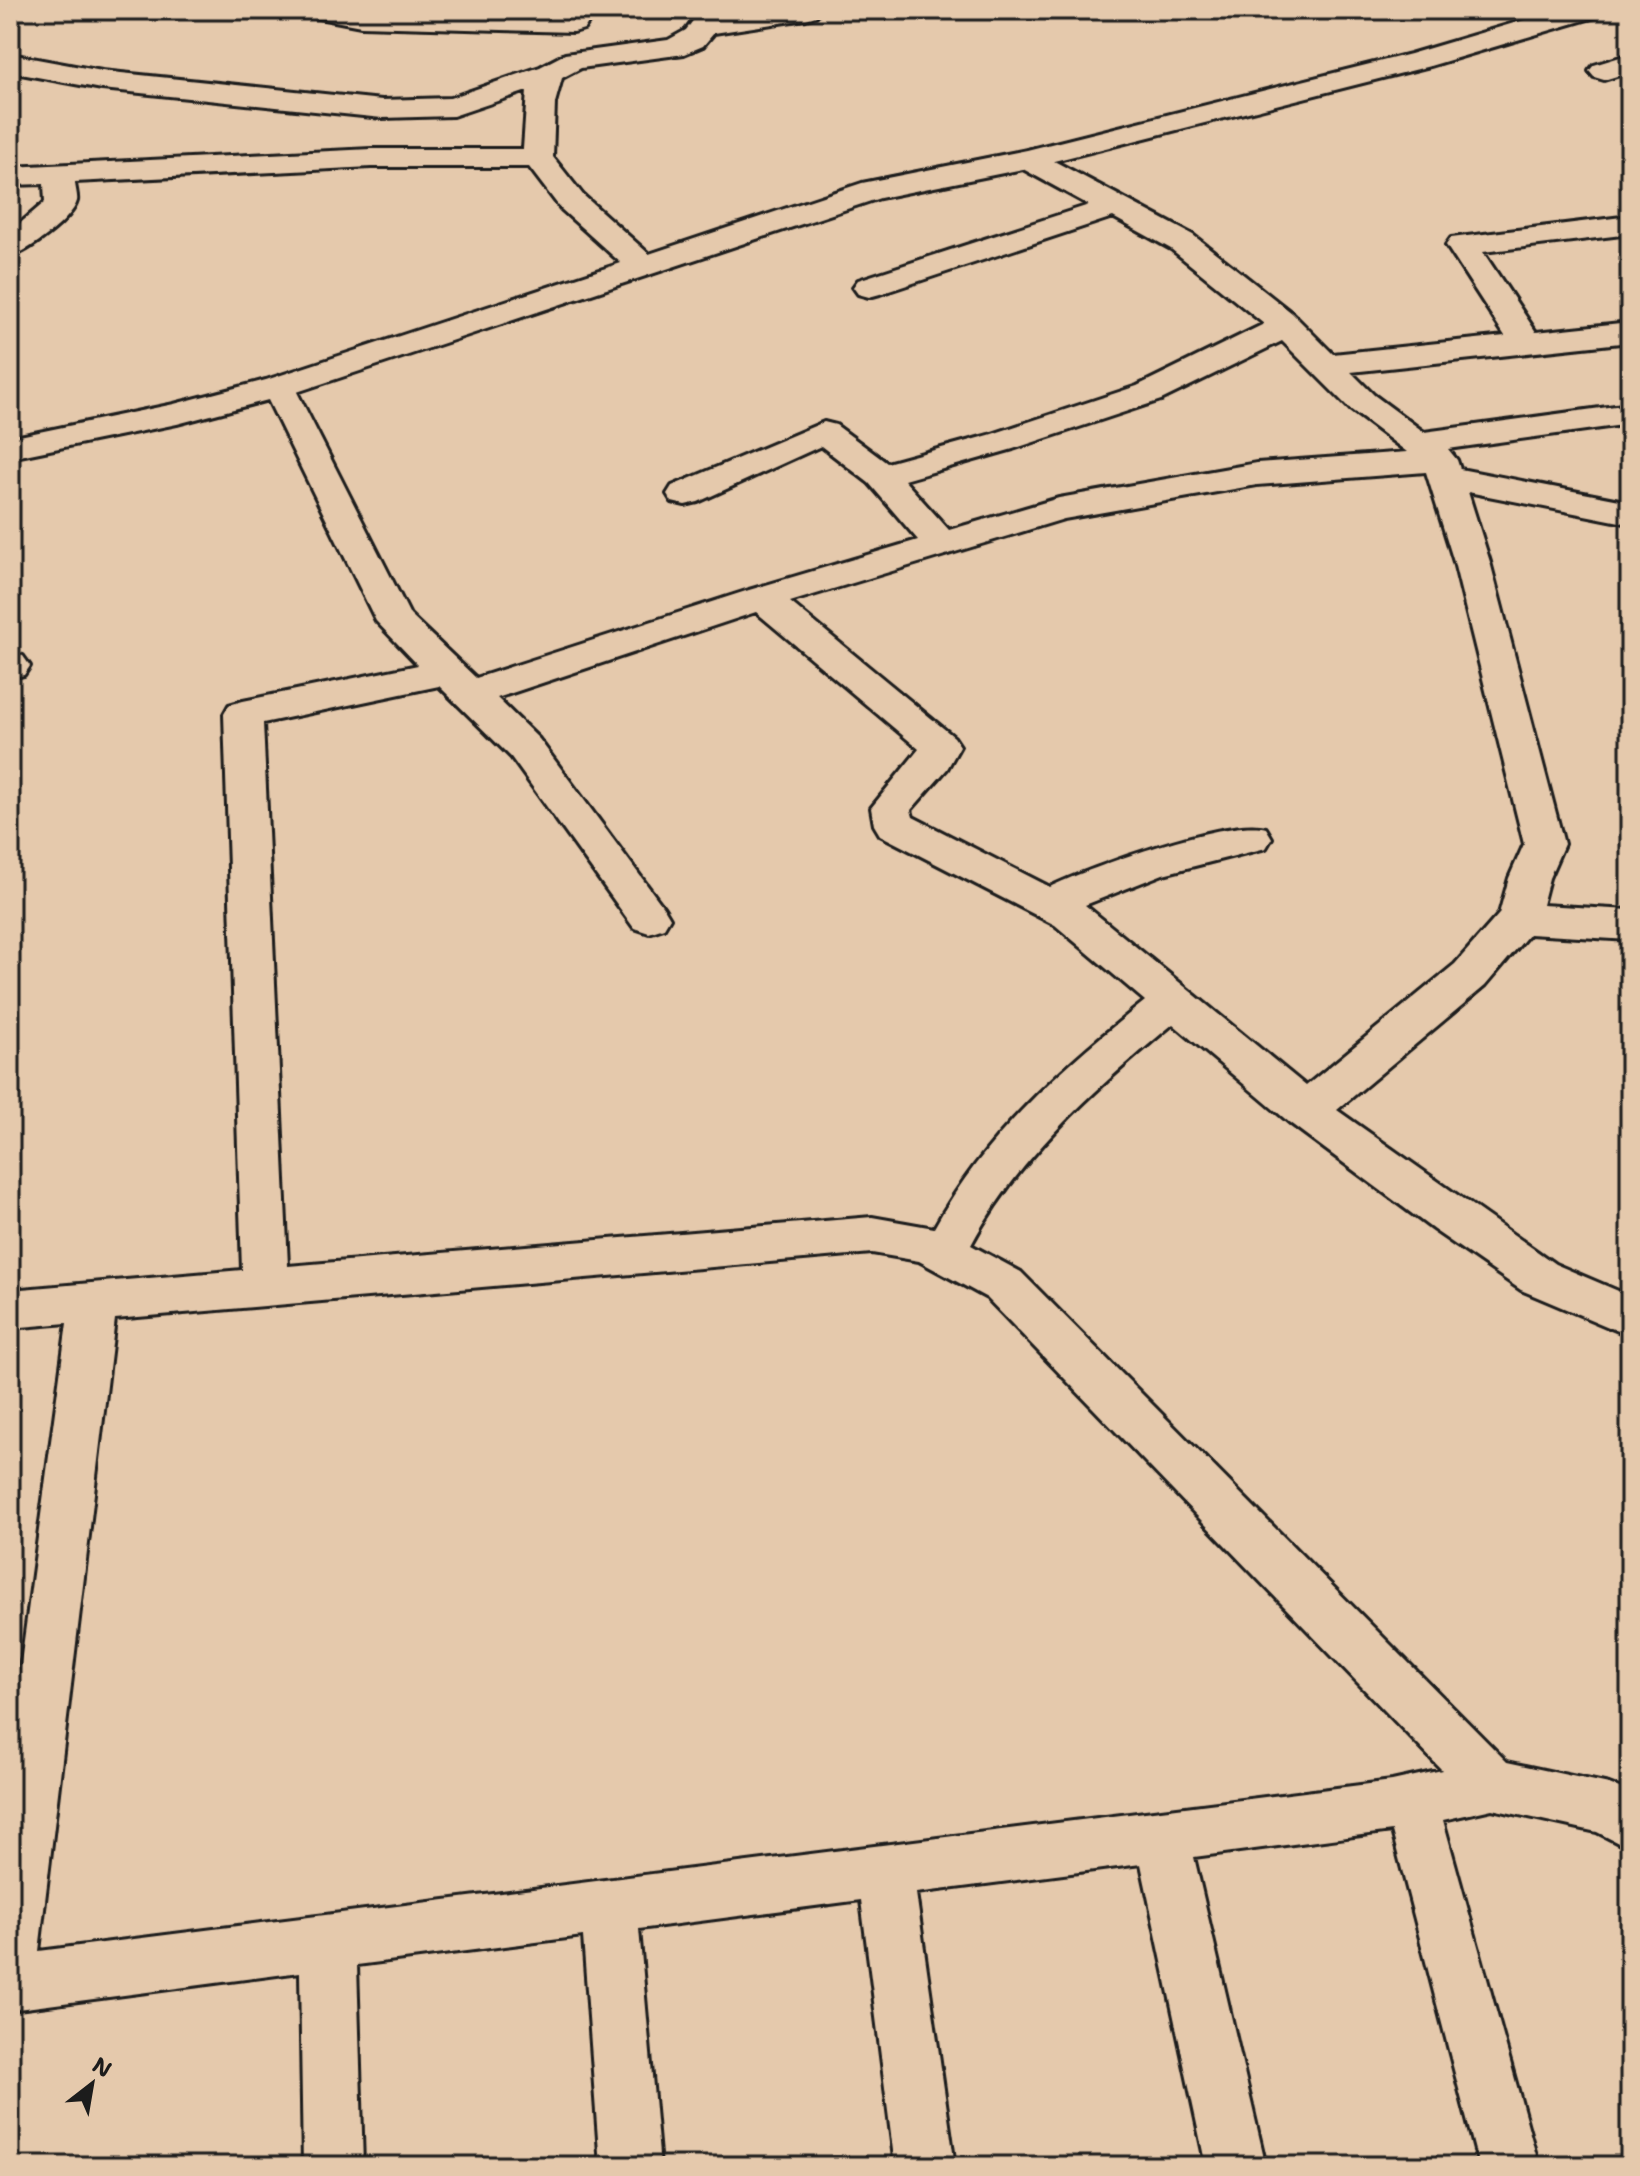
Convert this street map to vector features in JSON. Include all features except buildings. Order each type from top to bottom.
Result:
[{"type":"street","points":[[318,10],[361,17],[576,17],[557,68],[542,95],[538,158],[572,202],[644,266]]},
{"type":"street","points":[[10,63],[102,80],[382,109],[453,107],[557,68],[687,43],[711,18],[806,10]]},
{"type":"street","points":[[10,448],[177,414],[278,387],[873,190],[1027,159],[1420,60],[1588,10]]},
{"type":"street","points":[[10,176],[363,158],[538,158]]},
{"type":"street","points":[[1027,159],[1182,242],[1286,326],[1362,402],[1434,460],[1630,513]]},
{"type":"street","points":[[10,247],[52,215],[61,202],[59,173]]},
{"type":"street","points":[[869,287],[1116,206]]},
{"type":"street","points":[[1527,343],[1462,245],[1630,225]]},
{"type":"street","points":[[881,476],[1001,442],[1149,393],[1286,326]]},
{"type":"street","points":[[1325,365],[1630,332]]},
{"type":"street","points":[[278,387],[395,621],[525,748],[649,918]]},
{"type":"street","points":[[266,1287],[243,714],[458,683],[762,598],[1059,509],[1257,474],[1434,460],[1630,414]]},
{"type":"street","points":[[685,494],[824,432],[881,476],[941,544]]},
{"type":"street","points":[[1306,1111],[1470,975],[1518,919],[1529,878],[1544,844],[1472,562],[1434,460]]},
{"type":"street","points":[[762,598],[940,746],[933,760],[891,808],[894,825],[1070,915],[1306,1111],[1450,1217],[1538,1277],[1630,1317]]},
{"type":"street","points":[[1050,905],[1085,886],[1157,860],[1252,838]]},
{"type":"street","points":[[1518,919],[1630,925]]},
{"type":"street","points":[[944,1253],[963,1214],[999,1163],[1085,1072],[1173,1001]]},
{"type":"street","points":[[10,1309],[872,1235],[928,1244],[1004,1285],[1492,1784]]},
{"type":"street","points":[[10,1955],[93,1302]]},
{"type":"street","points":[[10,1982],[1162,1836],[1411,1802],[1492,1784],[1609,1809],[1630,1823]]},
{"type":"street","points":[[1411,1802],[1509,2166]]},
{"type":"street","points":[[1162,1836],[1236,2166]]},
{"type":"street","points":[[885,1870],[925,2166]]},
{"type":"street","points":[[609,1905],[630,2166]]},
{"type":"street","points":[[328,1941],[333,2166]]}]
